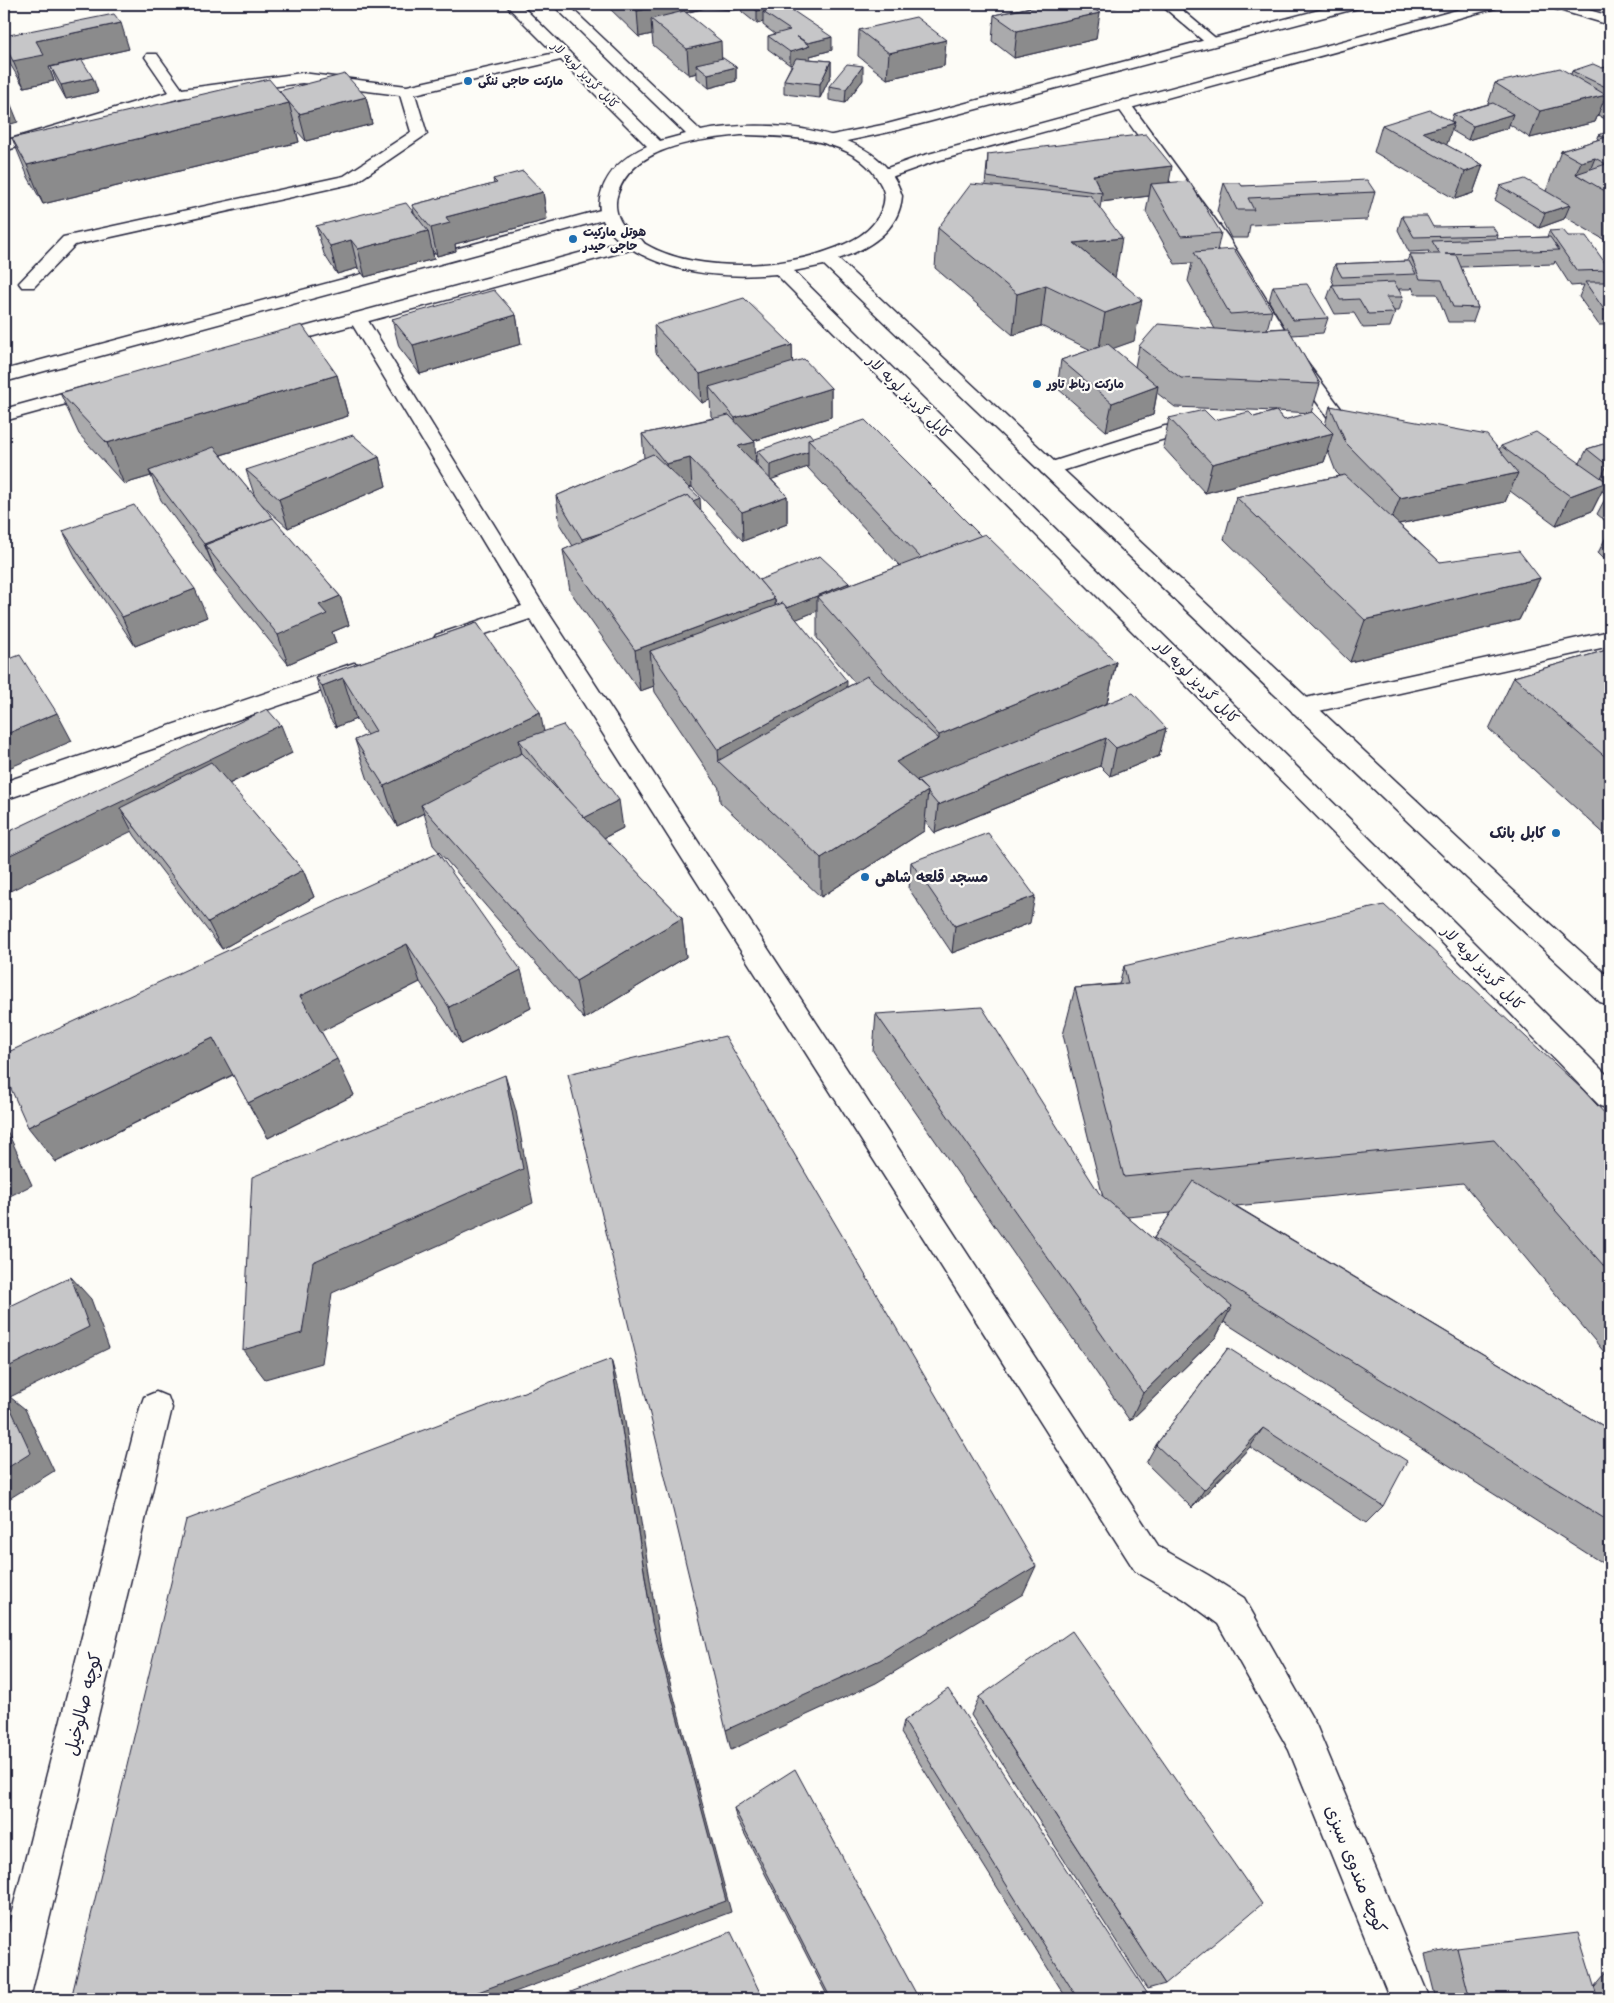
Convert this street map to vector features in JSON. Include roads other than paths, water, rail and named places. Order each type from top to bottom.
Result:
[{"type":"main road","name":"کابل گردیز لویه لار","points":[[512,4],[657,147]]},
{"type":"main road","points":[[559,4],[696,135]]},
{"type":"main road","points":[[1167,4],[1213,42]]},
{"type":"main road","points":[[828,140],[888,128],[1357,4]]},
{"type":"main road","points":[[885,174],[927,159],[1494,4]]},
{"type":"main road","points":[[1554,4],[1610,21]]},
{"type":"main road","points":[[4,146],[178,94],[302,78],[407,91],[564,55]]},
{"type":"main road","points":[[152,57],[178,94]]},
{"type":"main road","points":[[28,283],[69,241],[349,180],[419,134],[407,91]]},
{"type":"main road","points":[[1124,105],[1222,241],[1288,350],[1344,427]]},
{"type":"main road","points":[[741,130],[786,131],[828,140],[862,154],[885,174],[894,197],[887,220],[864,242],[828,259],[781,269],[731,271],[684,264],[645,250],[618,231],[606,208],[609,185],[628,164],[657,147],[696,135],[741,130]]},
{"type":"main road","points":[[4,376],[608,213]]},
{"type":"main road","points":[[252,347],[635,243]]},
{"type":"main road","points":[[828,259],[1301,707],[1610,994]]},
{"type":"main road","name":"کابل گردیز لویه لار","points":[[781,269],[1436,920],[1610,1098]]},
{"type":"main road","name":"کوچه مندوی سبزی","points":[[358,319],[535,609],[1147,1559],[1196,1587],[1231,1611],[1303,1738],[1410,1999]]},
{"type":"main road","points":[[4,415],[118,384]]},
{"type":"main road","points":[[1049,469],[1172,430],[1220,429]]},
{"type":"main road","points":[[423,647],[535,609]]},
{"type":"main road","points":[[1301,707],[1610,638]]},
{"type":"main road","points":[[4,791],[377,663]]},
{"type":"main road","name":"کوچه صالوخیل","points":[[10,1999],[156,1408]]},
{"type":"place","name":"مارکت حاجی ننگی","points":[[468,81]]},
{"type":"place","name":"هوتل مارکیت حاجی حیدر","points":[[573,239]]},
{"type":"place","name":"مارکت رباط تاور","points":[[1037,384]]},
{"type":"place","name":"کابل بانک","points":[[1556,833]]},
{"type":"place","name":"مسجد قلعه شاهی","points":[[865,877]]}]
